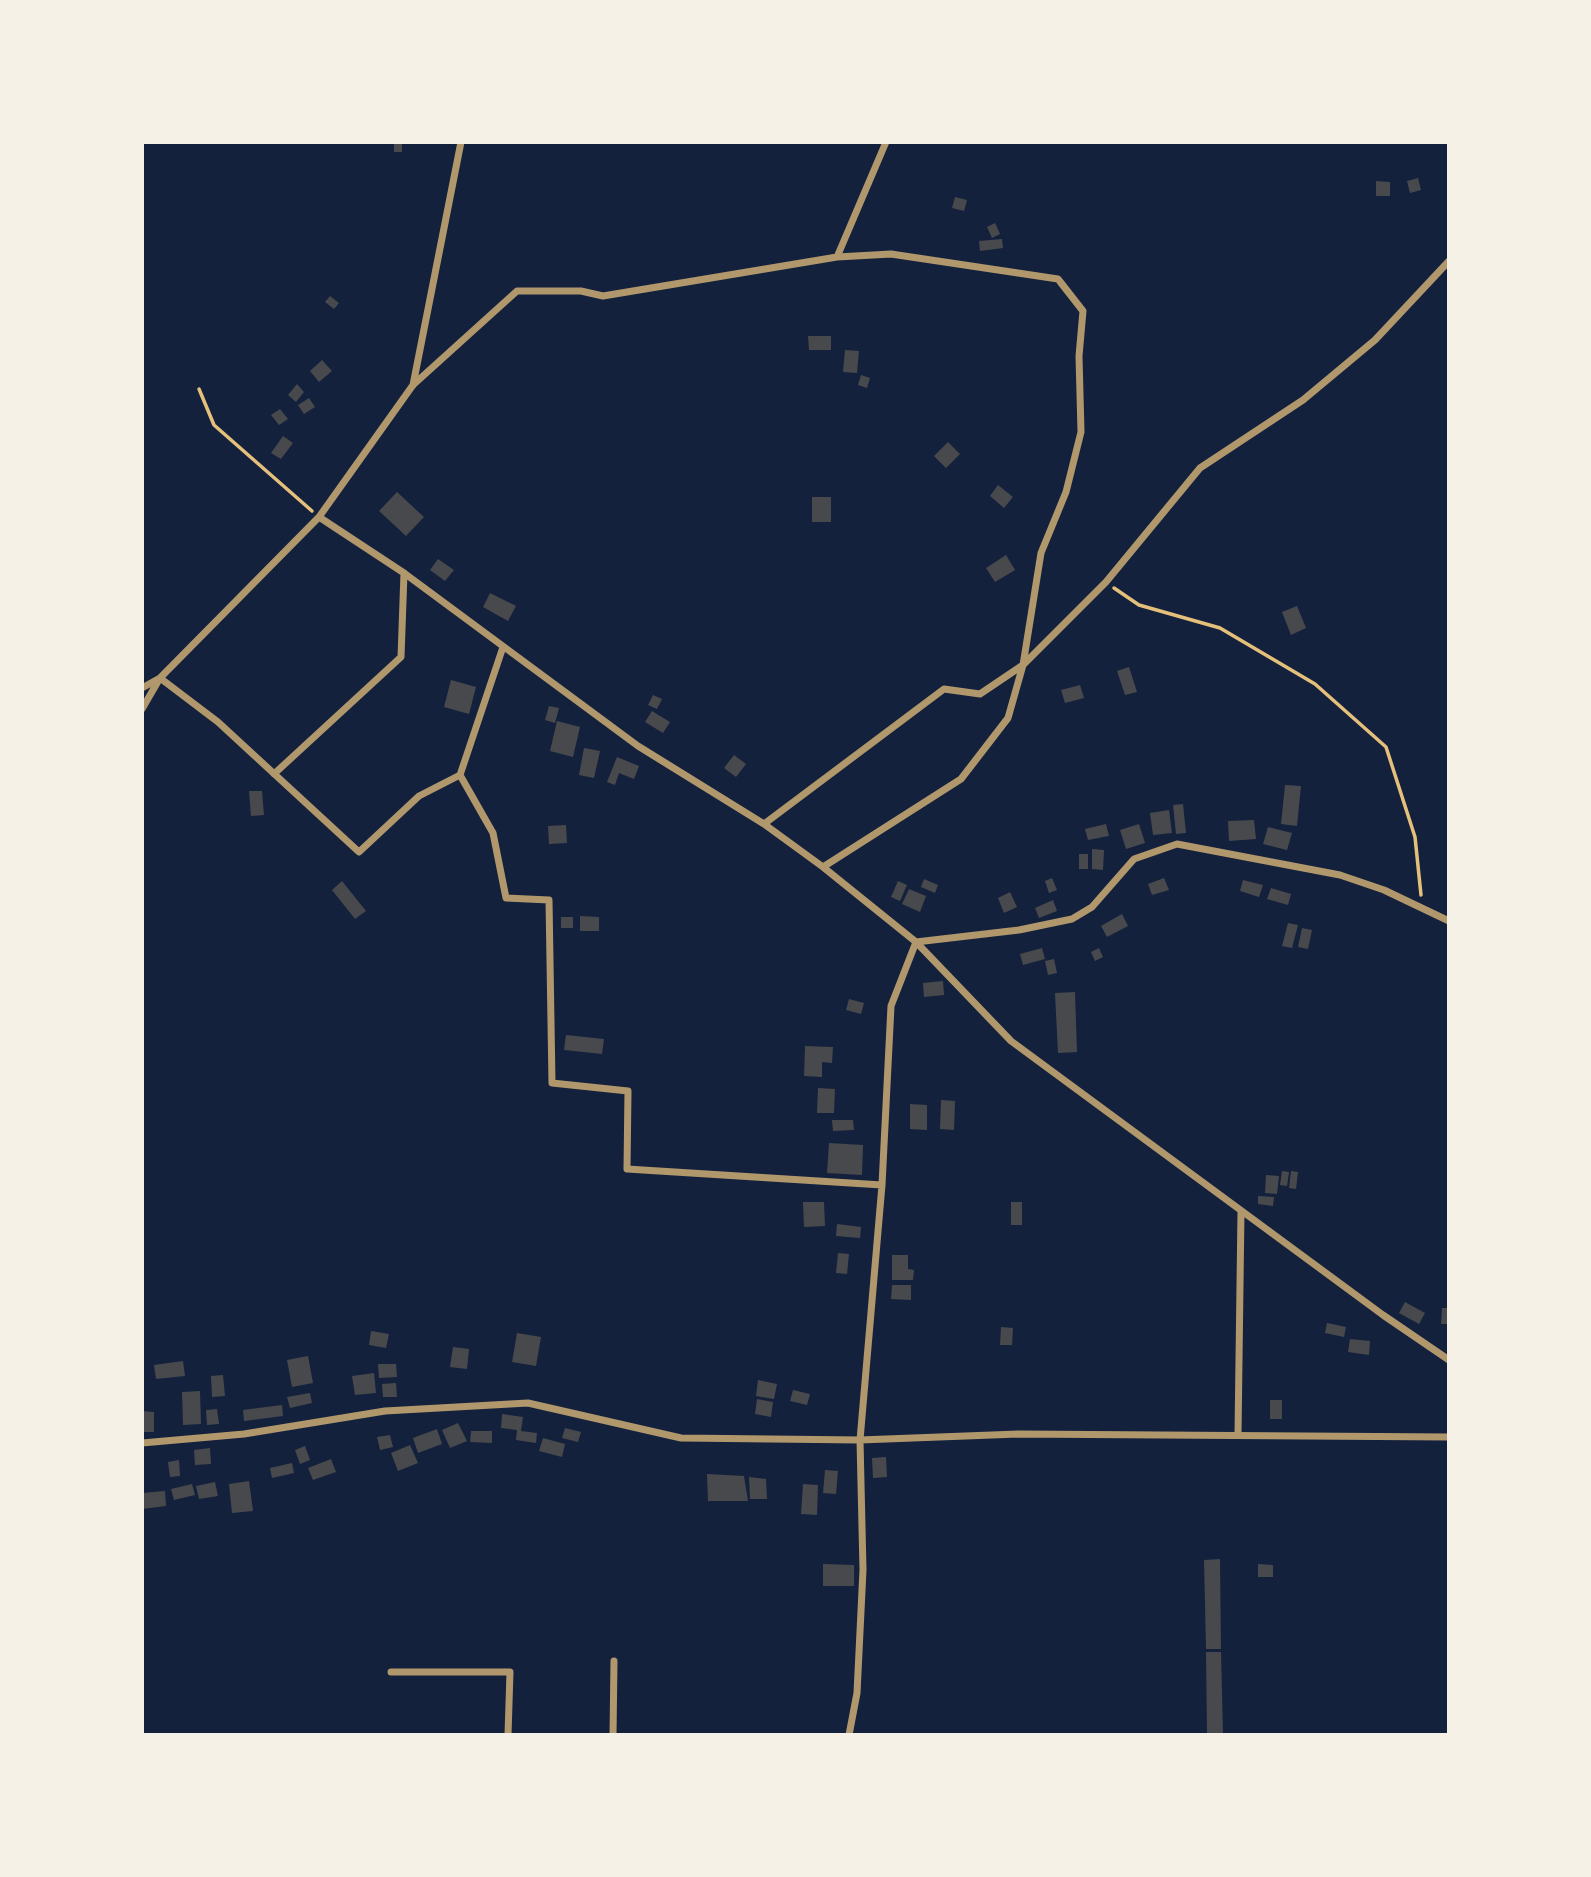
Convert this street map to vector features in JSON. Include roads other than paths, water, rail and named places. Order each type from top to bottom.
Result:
[{"type":"street","points":[[413,385],[461,142]]},
{"type":"street","points":[[836,257],[886,142]]},
{"type":"street","points":[[142,709],[160,678],[319,517],[413,385],[517,291],[581,292],[603,296],[836,257],[891,254],[1058,279],[1083,311],[1080,356],[1081,432],[1066,492],[1041,553],[1023,665],[1008,718],[961,779],[823,867]]},
{"type":"street","points":[[764,824],[944,689],[980,694],[1023,665],[1106,582],[1199,468],[1303,400],[1375,340],[1449,261]]},
{"type":"street","points":[[319,517],[404,573],[638,746],[764,824],[823,867],[916,942],[1011,1041],[1449,1360]]},
{"type":"street","points":[[274,774],[401,657],[404,573]]},
{"type":"street","points":[[160,678],[218,722],[359,852],[419,796],[460,775],[503,647]]},
{"type":"street","points":[[142,688],[160,678]]},
{"type":"street","points":[[460,775],[493,833],[506,898],[549,900],[552,1083],[628,1091],[627,1169],[882,1185]]},
{"type":"street","points":[[916,942],[1019,930],[1072,919],[1092,906],[1134,859],[1177,844],[1340,875],[1384,890],[1422,911],[1449,920]]},
{"type":"street","points":[[849,1735],[856,1693],[863,1570],[860,1440],[882,1185],[891,1006],[916,942]]},
{"type":"street","points":[[1238,1434],[1241,1211]]},
{"type":"street","points":[[142,1443],[244,1434],[385,1411],[528,1403],[681,1438],[860,1440],[1018,1434],[1449,1437]]},
{"type":"street","points":[[613,1735],[614,1661]]},
{"type":"street","points":[[391,1672],[510,1672],[508,1735]]}]
